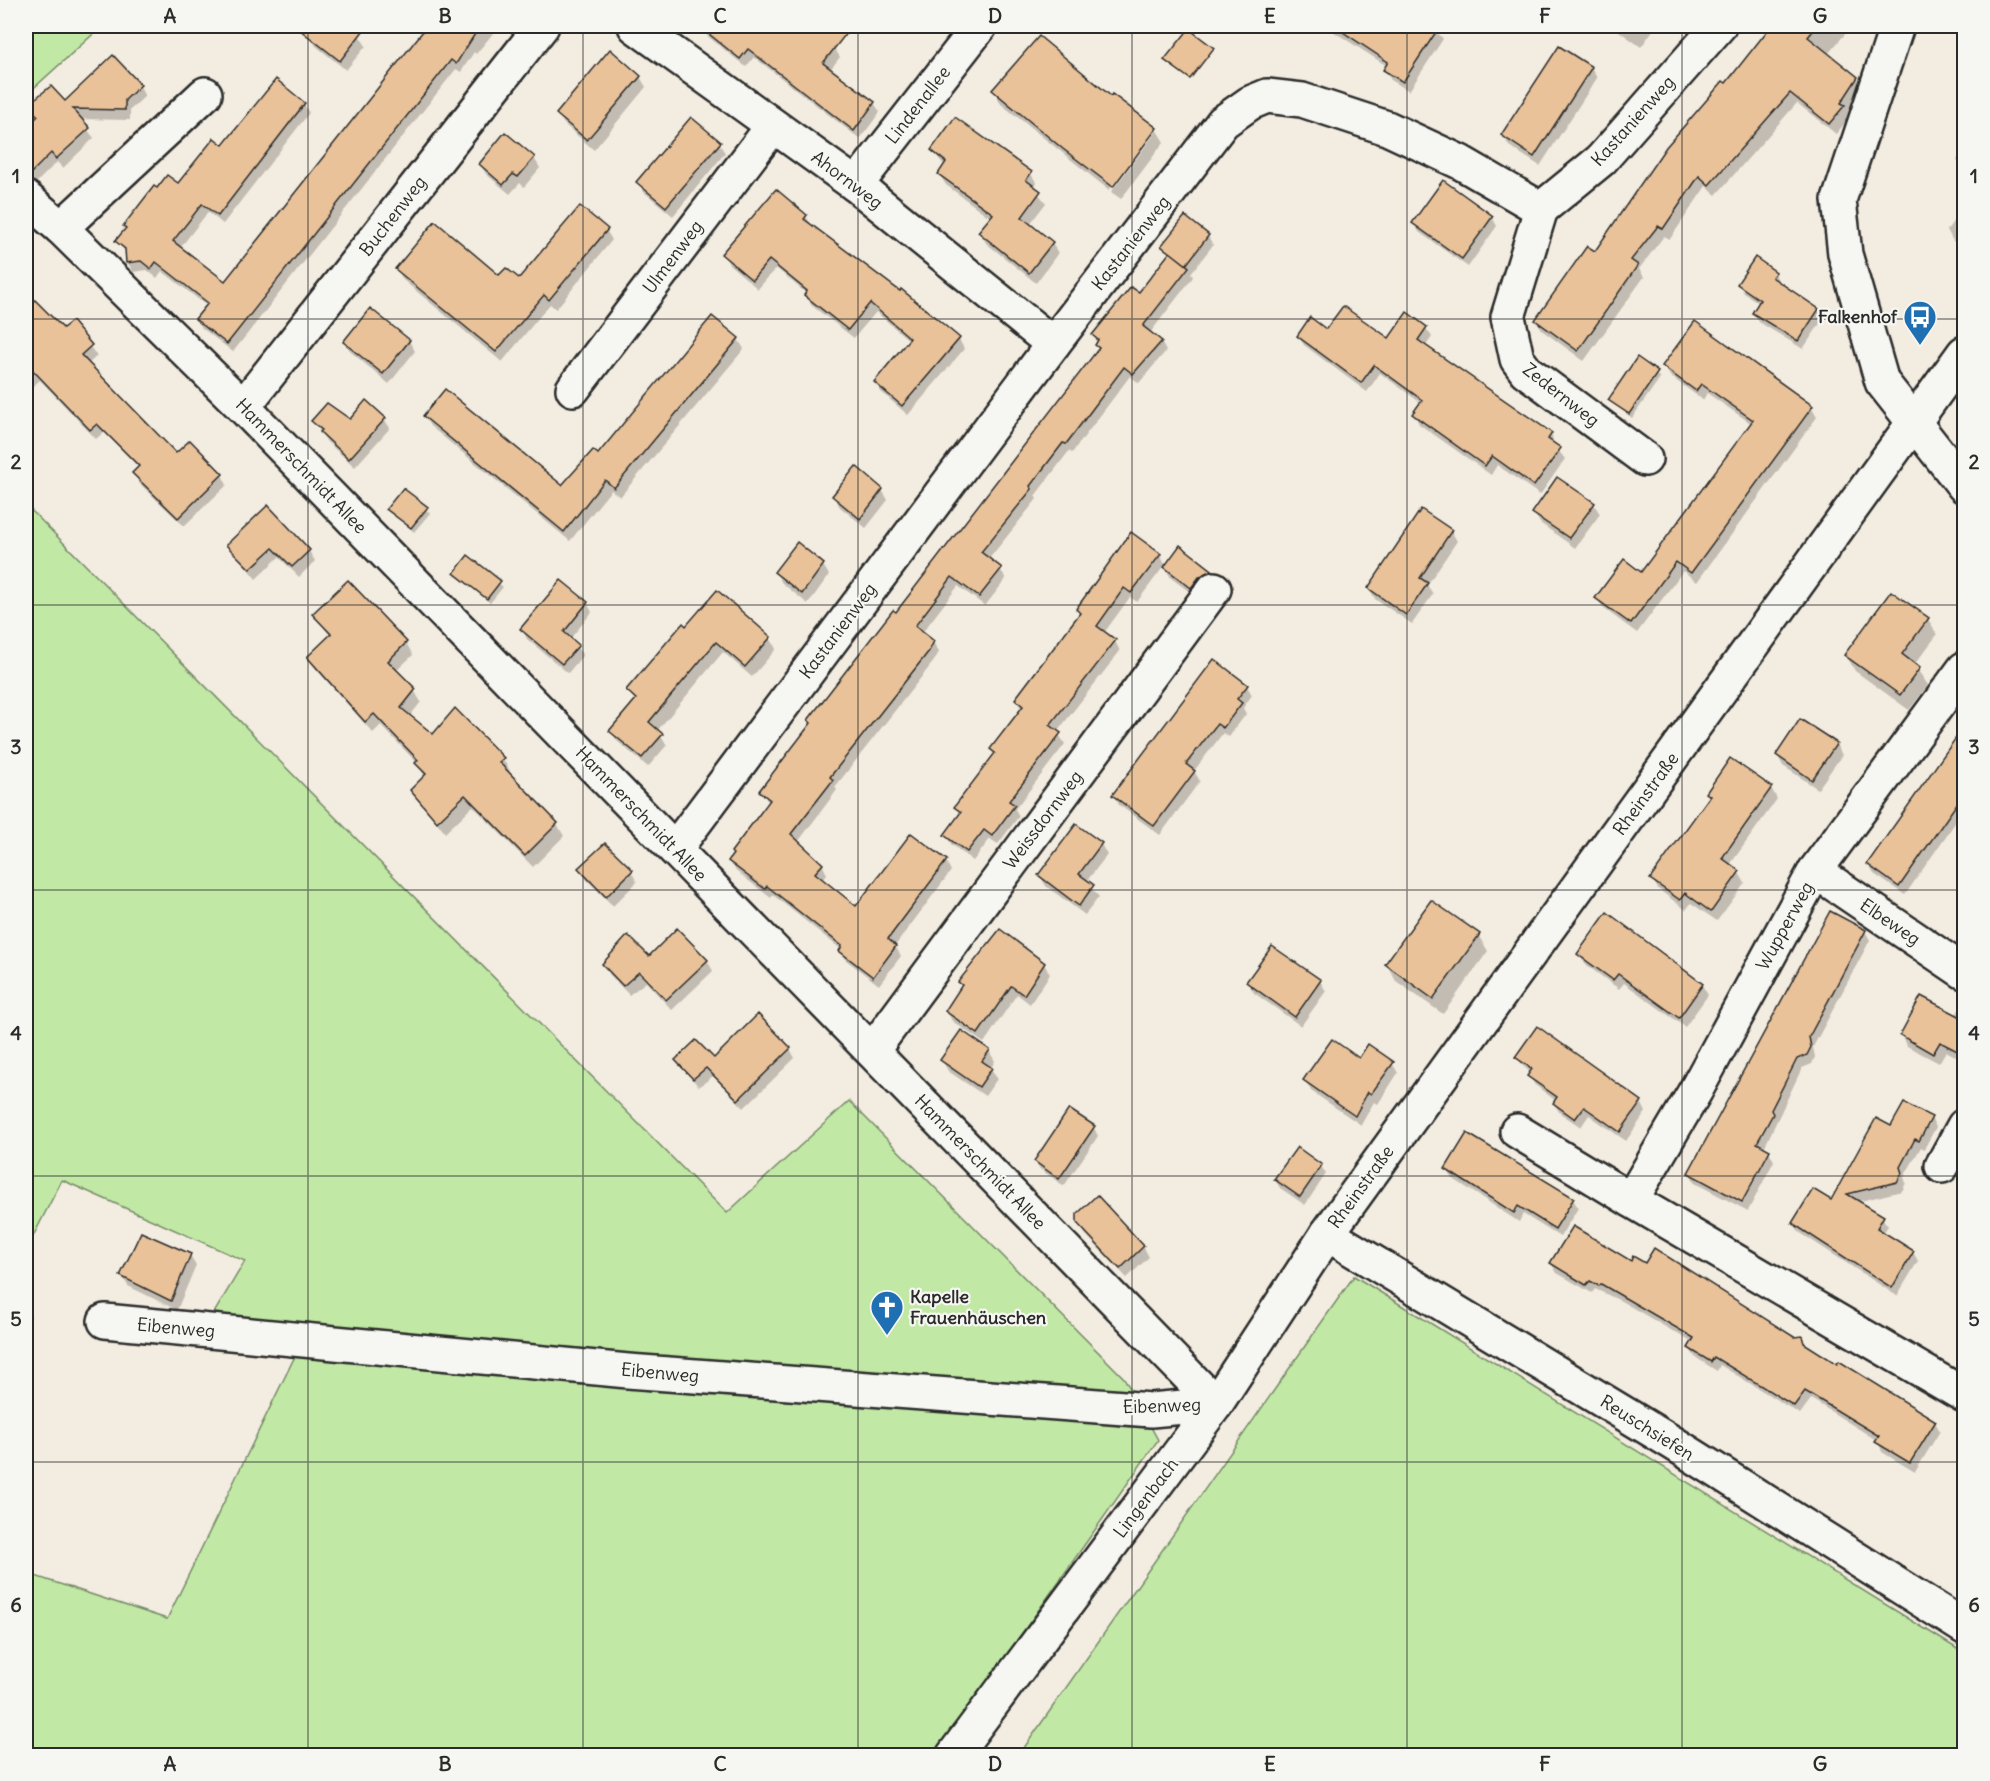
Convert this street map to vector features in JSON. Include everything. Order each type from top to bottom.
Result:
[{"type":"street","name":"Buchenweg","points":[[243,407],[542,26]]},
{"type":"street","name":"Ahornweg","points":[[635,26],[856,185],[1053,344]]},
{"type":"street","name":"Lindenallee","points":[[856,185],[980,26]]},
{"type":"street","name":"Kastanienweg","points":[[675,849],[1053,344],[1223,122],[1250,103],[1267,96],[1302,100],[1387,128],[1460,162],[1541,209],[1601,160],[1719,26]]},
{"type":"street","points":[[1898,26],[1839,200],[1845,254],[1882,382],[1965,486]]},
{"type":"street","points":[[61,228],[205,94]]},
{"type":"street","name":"Ulmenweg","points":[[573,389],[772,126]]},
{"type":"street","name":"Hammerschmidt Allee","points":[[26,198],[61,228],[243,407],[1216,1404]]},
{"type":"street","name":"Zedernweg","points":[[1541,209],[1508,316],[1517,359],[1526,371],[1645,459]]},
{"type":"street","name":"Rheinstraße","points":[[1327,1234],[1965,353]]},
{"type":"street","name":"Weissdornweg","points":[[872,1051],[1214,589]]},
{"type":"street","name":"Wupperweg","points":[[1631,1200],[1696,1090],[1815,871],[1965,669]]},
{"type":"street","name":"Elbeweg","points":[[1815,871],[1965,972]]},
{"type":"street","points":[[1942,1166],[1965,1126]]},
{"type":"street","points":[[1517,1131],[1959,1392]]},
{"type":"street","name":"Lingenbach","points":[[953,1755],[1216,1404],[1327,1234]]},
{"type":"street","name":"Reuschsiefen","points":[[1327,1234],[1672,1443],[1965,1627]]},
{"type":"street","name":"Eibenweg","points":[[105,1321],[628,1371],[1151,1410],[1216,1404]]},
{"type":"green space","points":[[26,26],[102,26],[26,95]]},
{"type":"green space","points":[[26,505],[727,1213],[849,1101],[1124,1378],[1136,1399],[205,1328],[245,1261],[62,1180],[26,1250]]},
{"type":"green space","points":[[1354,1276],[1964,1653],[1964,1755],[1019,1755]]},
{"type":"green space","points":[[298,1350],[1146,1418],[1158,1440],[937,1755],[26,1756],[26,1573],[167,1619]]},
{"type":"building","points":[[295,26],[367,26],[340,61]]},
{"type":"building","points":[[427,26],[480,26],[456,64],[451,60],[227,344],[195,319],[208,303],[156,262],[151,269],[141,261],[126,263],[125,249],[115,241],[126,228],[123,226],[154,186],[157,188],[167,175],[178,183],[214,138],[223,145],[276,79],[305,103],[218,216],[202,204],[173,241],[225,281]]},
{"type":"building","points":[[699,26],[852,26],[823,63],[875,102],[854,131],[748,49],[740,59]]},
{"type":"building","points":[[1334,26],[1440,26],[1403,82],[1383,70],[1388,62]]},
{"type":"building","points":[[1771,26],[1817,26],[1808,37],[1858,77],[1841,103],[1845,105],[1829,124],[1790,93],[1709,185],[1699,176],[1663,229],[1658,226],[1631,260],[1638,265],[1578,351],[1535,320],[1587,246],[1595,251],[1666,147],[1723,81],[1726,83]]},
{"type":"building","points":[[1189,29],[1214,48],[1190,79],[1164,60]]},
{"type":"building","points":[[1039,36],[1111,96],[1112,94],[1157,128],[1113,187],[992,90]]},
{"type":"building","points":[[1559,46],[1592,67],[1534,157],[1501,135]]},
{"type":"building","points":[[610,49],[641,76],[587,140],[556,114]]},
{"type":"building","points":[[113,55],[141,85],[125,100],[125,110],[73,109],[90,128],[56,159],[51,153],[26,178],[26,128],[38,116],[27,105],[51,86],[65,101]]},
{"type":"building","points":[[691,117],[721,142],[666,207],[636,182]]},
{"type":"building","points":[[955,117],[1032,172],[1026,180],[1041,191],[1022,217],[1053,242],[1029,273],[978,232],[993,214],[938,174],[946,162],[931,150]]},
{"type":"building","points":[[505,132],[535,157],[518,177],[513,174],[503,185],[479,164]]},
{"type":"building","points":[[1443,180],[1493,216],[1462,259],[1412,223]]},
{"type":"building","points":[[776,189],[807,215],[804,219],[900,291],[901,289],[960,338],[902,406],[874,382],[910,338],[870,303],[848,330],[804,295],[807,291],[769,260],[752,280],[721,254]]},
{"type":"building","points":[[580,206],[608,229],[549,300],[544,295],[496,352],[395,269],[435,221],[499,275],[506,268],[519,278]]},
{"type":"building","points":[[1185,216],[1209,235],[1186,265],[1161,246]]},
{"type":"building","points":[[1170,252],[1189,267],[1143,326],[1162,341],[1133,374],[1124,367],[1066,444],[1063,443],[1030,486],[1032,489],[981,552],[1002,568],[979,597],[952,577],[915,626],[934,641],[929,651],[830,777],[833,780],[791,834],[823,864],[815,873],[856,906],[911,833],[947,860],[888,939],[896,946],[873,977],[839,951],[842,946],[767,886],[765,889],[728,861],[733,854],[731,852],[770,800],[759,791],[811,723],[808,720],[893,610],[896,612],[1099,348],[1095,345],[1098,340],[1092,335],[1131,287],[1139,292]]},
{"type":"building","points":[[1755,257],[1776,272],[1772,277],[1819,309],[1798,341],[1752,313],[1760,300],[1737,284]]},
{"type":"building","points":[[26,291],[63,328],[72,321],[92,345],[81,355],[176,453],[190,440],[223,474],[178,518],[132,473],[139,466],[97,424],[90,430],[26,363]]},
{"type":"building","points":[[1343,306],[1389,338],[1407,312],[1427,327],[1418,340],[1552,433],[1548,439],[1561,448],[1534,486],[1492,456],[1485,466],[1412,414],[1422,400],[1374,365],[1361,383],[1297,336],[1310,317],[1326,329]]},
{"type":"building","points":[[370,308],[410,340],[383,374],[343,342]]},
{"type":"building","points":[[712,316],[739,338],[614,488],[605,480],[564,532],[423,416],[445,389],[562,485],[593,450],[598,454]]},
{"type":"building","points":[[1695,321],[1813,406],[1691,573],[1676,562],[1631,624],[1595,598],[1624,559],[1641,572],[1753,420],[1701,384],[1696,391],[1662,366]]},
{"type":"building","points":[[1637,357],[1658,372],[1629,414],[1608,400]]},
{"type":"building","points":[[366,400],[386,418],[349,459],[311,421],[327,403],[350,419]]},
{"type":"building","points":[[856,466],[883,489],[860,519],[832,496]]},
{"type":"building","points":[[1557,477],[1595,503],[1569,538],[1532,513]]},
{"type":"building","points":[[403,488],[428,507],[411,528],[386,509]]},
{"type":"building","points":[[268,505],[310,550],[292,567],[273,548],[250,569],[226,545]]},
{"type":"building","points":[[1421,509],[1452,530],[1420,578],[1428,583],[1406,615],[1368,588]]},
{"type":"building","points":[[1131,532],[1161,554],[1131,593],[1124,588],[1097,626],[1116,640],[1050,725],[1061,733],[1009,801],[1015,805],[992,836],[984,830],[967,852],[944,835],[961,812],[954,807],[995,753],[990,749],[1023,706],[1015,699],[1080,613],[1076,609]]},
{"type":"building","points":[[797,542],[824,564],[802,594],[774,572]]},
{"type":"building","points":[[1180,545],[1212,570],[1199,577],[1191,588],[1164,567]]},
{"type":"building","points":[[468,555],[501,581],[487,599],[454,573]]},
{"type":"building","points":[[348,580],[407,642],[388,661],[416,689],[401,708],[433,734],[455,708],[504,758],[499,762],[558,823],[525,856],[465,795],[437,822],[410,790],[426,774],[415,763],[418,760],[374,714],[365,722],[307,657],[331,634],[312,614]]},
{"type":"building","points":[[561,580],[588,602],[564,632],[579,645],[562,664],[520,629]]},
{"type":"building","points":[[717,590],[771,637],[745,667],[716,642],[649,722],[663,734],[642,758],[609,731],[636,699],[626,690],[683,623],[686,626]]},
{"type":"building","points":[[1891,591],[1929,618],[1902,654],[1920,668],[1900,695],[1844,655]]},
{"type":"building","points":[[1214,659],[1248,685],[1237,699],[1242,703],[1223,728],[1217,724],[1186,764],[1195,771],[1154,826],[1112,795]]},
{"type":"building","points":[[1800,719],[1837,743],[1812,780],[1776,755]]},
{"type":"building","points":[[1965,725],[1965,792],[1899,887],[1867,864]]},
{"type":"building","points":[[1730,758],[1772,787],[1722,858],[1740,871],[1711,912],[1685,893],[1680,900],[1650,879],[1710,796],[1706,793]]},
{"type":"building","points":[[1076,824],[1102,843],[1079,874],[1094,885],[1079,906],[1038,875]]},
{"type":"building","points":[[605,843],[633,870],[606,897],[578,868]]},
{"type":"building","points":[[1431,900],[1480,934],[1433,999],[1385,964]]},
{"type":"building","points":[[1830,911],[1866,930],[1809,1037],[1811,1047],[1807,1055],[1797,1059],[1771,1110],[1773,1114],[1757,1143],[1770,1150],[1742,1202],[1688,1173]]},
{"type":"building","points":[[1607,912],[1703,984],[1679,1018],[1618,974],[1613,980],[1577,954]]},
{"type":"building","points":[[677,928],[708,960],[666,1000],[639,972],[623,986],[602,964],[628,935],[649,956]]},
{"type":"building","points":[[1000,929],[1045,963],[1024,995],[1011,986],[978,1034],[945,1011],[962,985],[958,982]]},
{"type":"building","points":[[1272,946],[1321,980],[1295,1017],[1246,982]]},
{"type":"building","points":[[1921,996],[1965,1019],[1965,1055],[1940,1042],[1933,1054],[1900,1035]]},
{"type":"building","points":[[758,1014],[791,1048],[738,1100],[706,1068],[693,1079],[675,1060],[696,1040],[714,1058]]},
{"type":"building","points":[[1537,1026],[1642,1101],[1620,1132],[1584,1107],[1575,1119],[1553,1103],[1557,1097],[1527,1076],[1532,1069],[1515,1057]]},
{"type":"building","points":[[961,1030],[990,1050],[982,1061],[992,1068],[979,1087],[940,1060]]},
{"type":"building","points":[[1332,1039],[1359,1058],[1368,1044],[1394,1062],[1371,1094],[1368,1092],[1355,1116],[1303,1080]]},
{"type":"building","points":[[1904,1103],[1932,1117],[1919,1141],[1915,1139],[1900,1167],[1902,1173],[1897,1182],[1847,1194],[1884,1216],[1877,1228],[1914,1251],[1892,1288],[1792,1223],[1813,1189],[1831,1200],[1876,1118],[1891,1126]]},
{"type":"building","points":[[1069,1109],[1095,1126],[1059,1179],[1034,1161]]},
{"type":"building","points":[[1467,1133],[1574,1198],[1555,1229],[1518,1206],[1514,1213],[1445,1169]]},
{"type":"building","points":[[1297,1147],[1322,1165],[1300,1197],[1274,1179]]},
{"type":"building","points":[[1097,1195],[1144,1246],[1120,1269],[1077,1223],[1077,1214]]},
{"type":"building","points":[[1573,1226],[1631,1261],[1633,1256],[1645,1263],[1654,1248],[1794,1337],[1802,1336],[1804,1343],[1837,1364],[1839,1361],[1936,1421],[1910,1463],[1875,1442],[1879,1436],[1805,1391],[1794,1406],[1714,1357],[1711,1362],[1688,1348],[1694,1338],[1601,1284],[1599,1286],[1590,1281],[1586,1285],[1550,1263]]},
{"type":"building","points":[[141,1232],[191,1254],[171,1301],[120,1276]]},
{"type":"place","name":"Falkenhof","points":[[1920,346]]},
{"type":"place","name":"Kapelle Frauenhäuschen","points":[[887,1336]]}]
